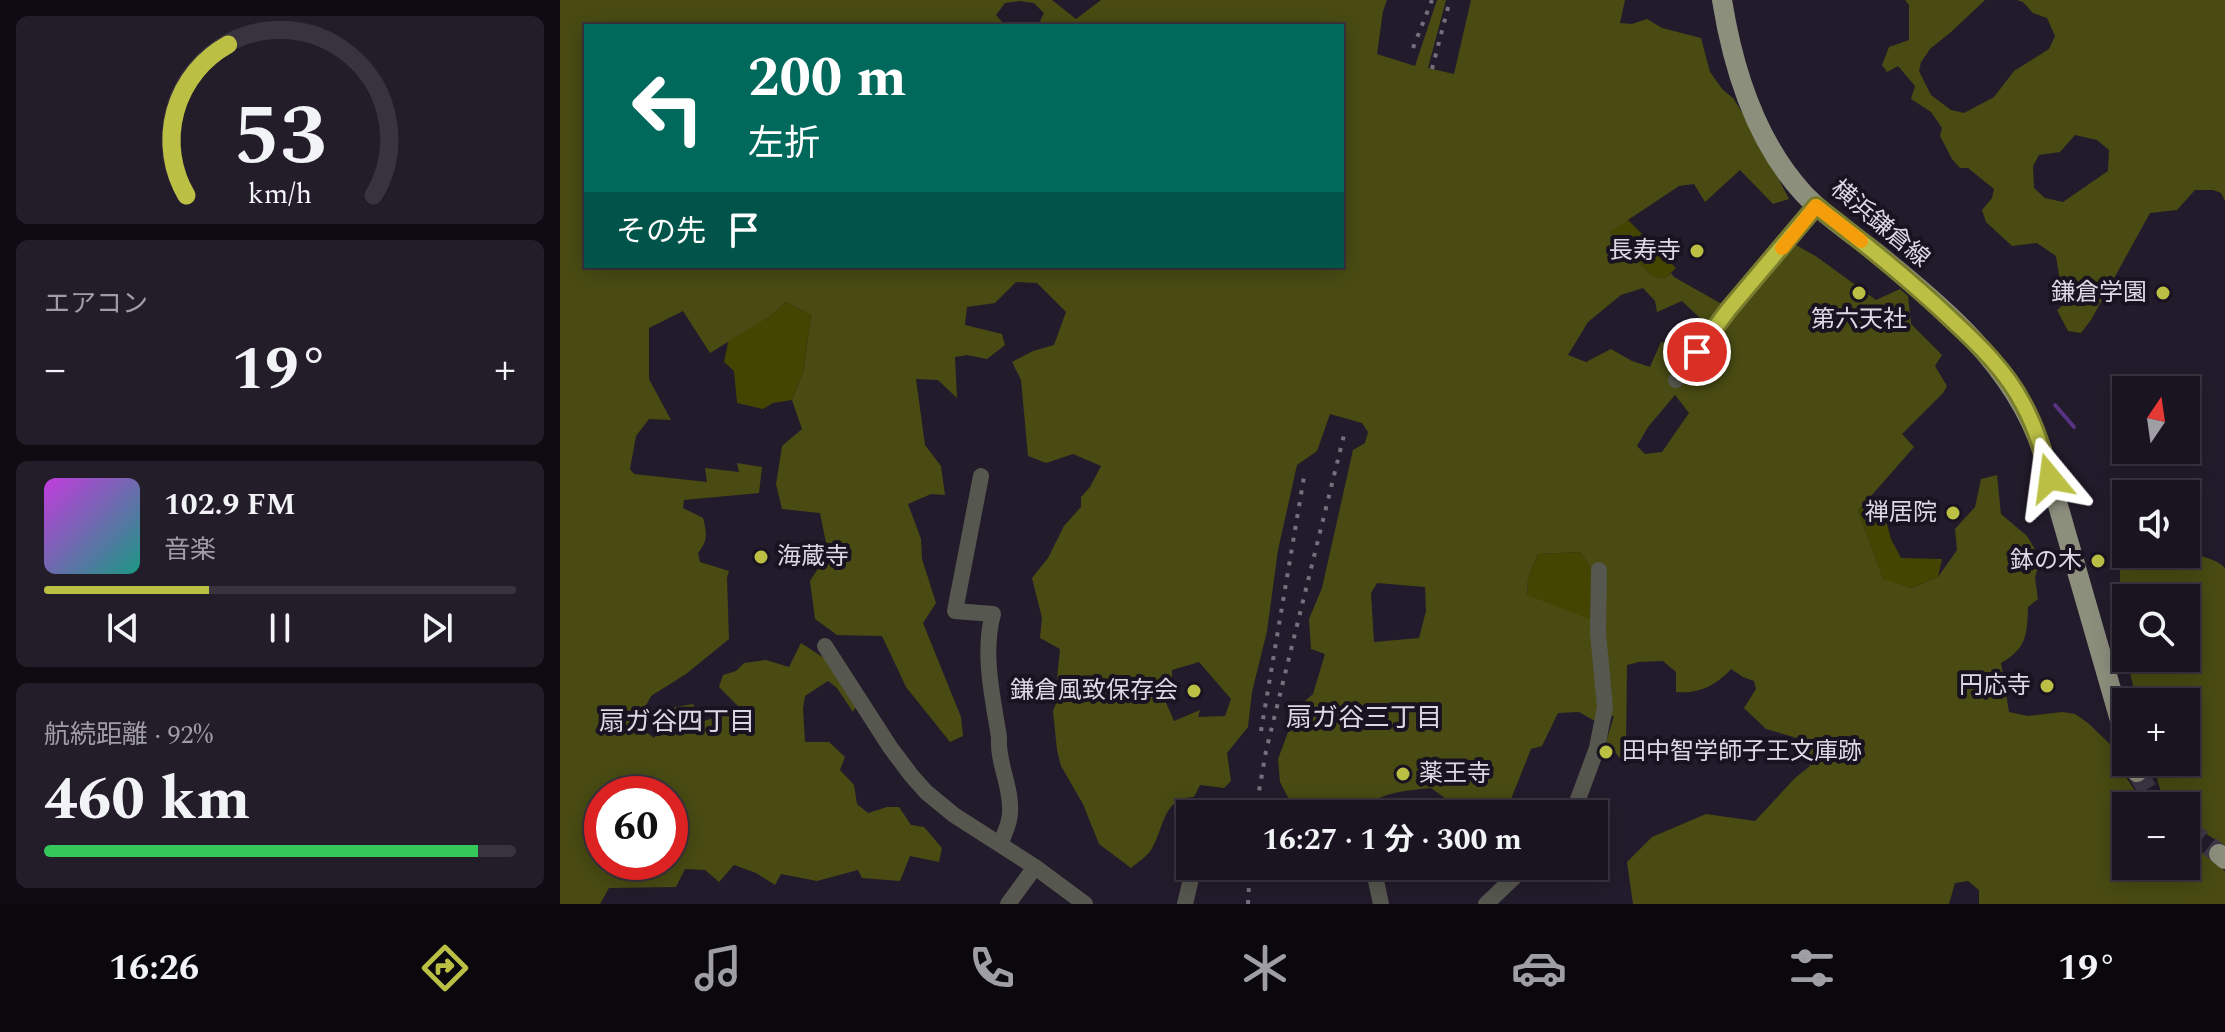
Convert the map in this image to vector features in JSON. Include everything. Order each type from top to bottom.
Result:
[{"type":"main road","name":"横浜鎌倉線","points":[[1722,0],[1725,23],[1752,112],[1777,157],[1798,186],[1816,206],[1890,264],[1967,334],[1990,357],[2022,401],[2042,450],[2112,692]]},
{"type":"street","points":[[1676,380],[1729,309],[1816,206]]},
{"type":"street","points":[[981,476],[955,611],[993,614],[989,655],[999,747],[1011,815],[1001,843]]},
{"type":"street","points":[[1578,800],[1597,748],[1605,707],[1598,633],[1599,570]]},
{"type":"street","points":[[825,646],[890,747],[926,792],[954,815],[1001,843],[1085,904]]},
{"type":"street","points":[[1008,904],[1035,867]]},
{"type":"street","points":[[1185,904],[1191,880]]},
{"type":"street","points":[[1376,880],[1381,904]]},
{"type":"street","points":[[1486,904],[1511,880]]},
{"type":"shaded area","points":[[560,0],[1052,0],[1076,19],[1101,0],[1387,0],[1377,54],[1415,66],[1437,0],[1446,0],[1428,68],[1454,74],[1471,0],[1625,0],[1620,23],[1632,24],[1647,19],[1662,28],[1701,38],[1710,72],[1733,98],[1754,131],[1789,199],[1773,204],[1740,170],[1705,202],[1694,184],[1679,186],[1610,232],[1652,276],[1665,278],[1671,273],[1720,303],[1735,306],[1791,242],[1876,300],[1900,289],[1908,296],[1911,324],[1942,355],[1935,366],[1947,386],[1902,434],[1914,447],[1858,511],[1883,579],[1912,588],[1938,577],[1957,550],[1955,529],[1975,507],[1981,479],[1997,475],[2001,514],[2027,536],[2040,558],[2035,578],[2038,599],[2028,607],[2024,640],[2016,652],[2001,663],[2009,712],[2028,716],[2062,712],[2075,714],[2110,744],[2112,776],[2125,776],[2136,792],[2112,792],[2112,880],[2200,880],[2200,850],[2225,871],[2225,904],[1979,904],[1979,890],[1968,881],[1955,883],[1949,904],[1633,904],[1627,862],[1652,837],[1706,814],[1755,821],[1810,766],[1797,738],[1766,729],[1744,708],[1756,689],[1754,681],[1731,669],[1706,688],[1676,692],[1676,672],[1663,661],[1627,665],[1626,744],[1620,758],[1606,742],[1614,716],[1593,720],[1579,712],[1558,713],[1542,746],[1531,749],[1511,800],[1448,800],[1431,788],[1401,792],[1375,800],[1289,800],[1280,782],[1278,759],[1297,708],[1313,694],[1325,654],[1311,649],[1309,619],[1322,588],[1353,450],[1365,443],[1368,432],[1362,423],[1330,414],[1317,451],[1297,465],[1278,550],[1267,631],[1252,692],[1248,727],[1227,753],[1231,781],[1224,788],[1200,785],[1194,797],[1176,800],[1151,850],[1131,868],[1099,844],[1083,804],[1061,766],[1057,750],[1053,711],[1059,696],[1060,649],[1040,638],[1042,618],[1032,578],[1048,558],[1064,526],[1081,507],[1081,497],[1101,466],[1073,454],[1046,463],[1028,456],[1021,380],[1012,362],[1054,345],[1066,312],[1037,283],[1016,282],[995,303],[967,307],[965,325],[1002,334],[1005,345],[987,359],[967,355],[955,357],[957,398],[938,380],[916,379],[925,445],[941,466],[945,495],[931,494],[908,504],[921,539],[922,559],[936,603],[923,623],[961,717],[963,736],[950,742],[906,687],[882,636],[837,635],[815,619],[810,581],[828,553],[820,513],[782,509],[776,484],[782,446],[802,429],[792,400],[804,370],[811,315],[786,302],[770,316],[710,353],[683,311],[649,328],[649,379],[671,420],[649,419],[636,436],[630,469],[634,474],[707,482],[705,468],[739,472],[737,463],[762,467],[759,493],[684,500],[683,508],[703,518],[706,537],[698,553],[700,562],[729,571],[729,639],[686,674],[651,696],[640,717],[639,727],[654,738],[675,707],[693,704],[703,721],[730,714],[739,707],[719,687],[723,675],[736,671],[744,663],[766,660],[789,667],[801,643],[827,660],[857,704],[853,712],[837,688],[828,681],[805,696],[805,742],[829,742],[845,757],[840,770],[854,785],[857,804],[868,813],[899,807],[911,825],[924,827],[942,848],[939,862],[910,856],[900,881],[862,878],[858,870],[817,881],[781,874],[775,885],[756,873],[734,865],[719,882],[705,870],[688,869],[688,776],[584,776],[584,880],[680,880],[676,887],[609,888],[600,904],[560,904]],"holes":[[[1643,288],[1655,301],[1657,312],[1682,301],[1702,320],[1696,328],[1709,344],[1686,370],[1678,352],[1661,342],[1650,367],[1611,349],[1586,362],[1568,355],[1588,322],[1621,295]],[[1675,395],[1689,413],[1662,452],[1645,454],[1637,446],[1648,427]],[[1580,552],[1593,571],[1589,619],[1527,595],[1528,579],[1538,554]],[[1377,583],[1425,587],[1426,611],[1419,638],[1374,642],[1371,593]],[[1199,662],[1231,699],[1225,716],[1198,717],[1200,710],[1174,721],[1161,691],[1172,680],[1172,670]]]},
{"type":"shaded area","points":[[1905,0],[1985,0],[1930,49],[1919,71],[1931,95],[1951,110],[1964,113],[1994,97],[2014,71],[2049,49],[2055,36],[2047,18],[2033,13],[2017,0],[2225,0],[2225,201],[2221,193],[2213,190],[2195,190],[2177,210],[2150,213],[2091,320],[2081,333],[2068,331],[2057,310],[2068,301],[2060,281],[2056,256],[2037,243],[2012,246],[1986,222],[1982,210],[1992,198],[1994,189],[1968,168],[1960,168],[1952,159],[1940,136],[1942,128],[1931,112],[1911,99],[1915,86],[1898,66],[1887,72],[1882,65],[1889,47],[1909,40],[1909,5]],"holes":[[[2075,135],[2097,140],[2109,150],[2108,171],[2063,202],[2045,198],[2034,188],[2033,166],[2039,155],[2060,152]]]},
{"type":"shaded area","points":[[1627,219],[1676,268],[1665,278],[1652,276],[1610,232]]},
{"type":"shaded area","points":[[786,302],[811,315],[804,370],[792,400],[773,403],[763,409],[737,403],[734,371],[724,362],[730,333],[770,316]]},
{"type":"shaded area","points":[[1873,498],[1880,498],[1891,539],[1901,558],[1942,559],[1938,577],[1912,588],[1883,580],[1858,511]]},
{"type":"shaded area","points":[[1580,552],[1593,571],[1589,620],[1527,596],[1528,579],[1538,554]]},
{"type":"shaded area","points":[[2200,556],[2225,568],[2225,846],[2200,828],[2200,792],[2161,792],[2156,776],[2200,776],[2200,688],[2134,688],[2130,672],[2200,672],[2200,584],[2121,584],[2121,568],[2200,568]]},
{"type":"waterway","points":[[2055,405],[2074,427]]},
{"type":"tunnel","points":[[2139,776],[2149,792]]},
{"type":"tunnel","points":[[2200,838],[2219,854]]},
{"type":"railway","points":[[1413,48],[1432,0]]},
{"type":"railway","points":[[1432,69],[1450,0]]},
{"type":"railway","points":[[1257,800],[1266,751],[1345,431]]},
{"type":"railway","points":[[1261,731],[1304,477]]},
{"type":"railway","points":[[1248,904],[1249,880]]},
{"type":"slow traffic","points":[[1782,248],[1816,206],[1861,241]]},
{"type":"place","name":"長寿寺","points":[[1697,251]]},
{"type":"place","name":"第六天社","points":[[1859,293]]},
{"type":"place","name":"鎌倉学園","points":[[2163,293]]},
{"type":"place","name":"禅居院","points":[[1953,513]]},
{"type":"place","name":"海蔵寺","points":[[761,557]]},
{"type":"place","name":"鉢の木","points":[[2098,561]]},
{"type":"place","name":"円応寺","points":[[2047,686]]},
{"type":"place","name":"鎌倉風致保存会","points":[[1194,691]]},
{"type":"place","name":"田中智学師子王文庫跡","points":[[1606,752]]},
{"type":"place","name":"薬王寺","points":[[1403,774]]},
{"type":"district","name":"扇ガ谷三丁目","points":[[1364,718]]},
{"type":"district","name":"扇ガ谷四丁目","points":[[677,722]]},
{"type":"route","points":[[1697,352],[1816,206],[1890,264],[1990,357],[2022,401],[2035,428],[2050,478]]}]
